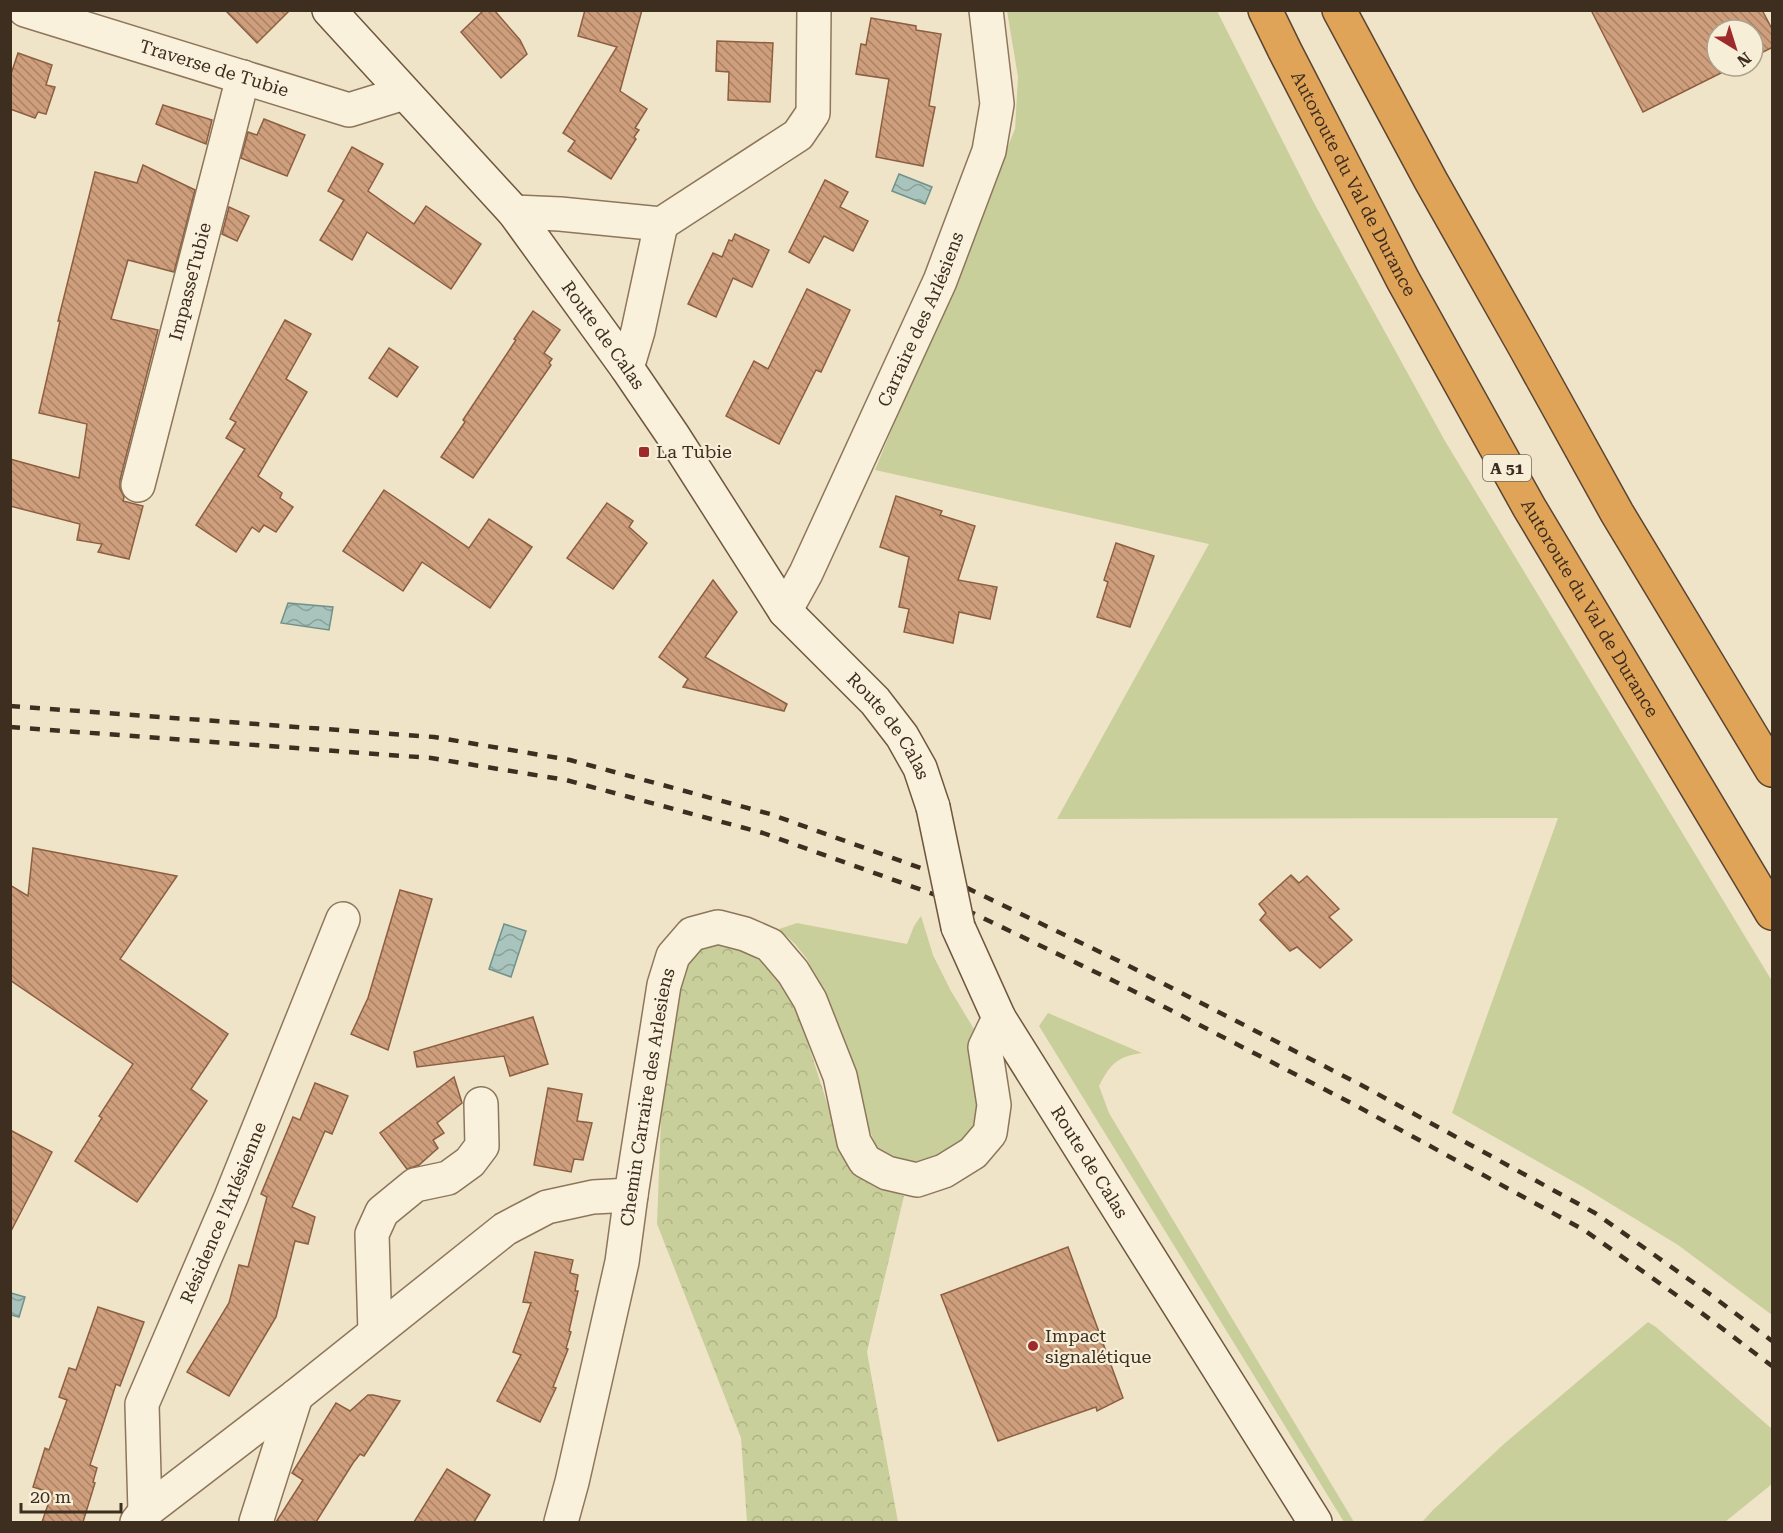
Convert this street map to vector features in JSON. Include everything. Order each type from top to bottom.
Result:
[{"type":"highway","name":"Autoroute du Val de Durance","points":[[1265,10],[1403,280],[1528,507],[1773,914]]},
{"type":"highway","points":[[1339,10],[1431,182],[1617,513],[1773,770]]},
{"type":"street","name":"Traverse de Tubie","points":[[25,10],[350,110],[404,93]]},
{"type":"street","name":"Route de Calas","points":[[329,10],[514,212],[674,437],[785,611],[875,701],[902,736],[920,768],[933,807],[958,927],[999,1018],[1316,1522]]},
{"type":"street","points":[[514,212],[661,224],[798,135],[813,113],[814,10]]},
{"type":"street","name":"Carraire des Arlésiens","points":[[785,611],[811,562],[940,281],[989,151],[997,104],[986,10]]},
{"type":"street","name":"ImpasseTubie","points":[[138,486],[243,77]]},
{"type":"street","points":[[627,368],[638,331],[661,224]]},
{"type":"street","name":"Résidence l'Arlésienne","points":[[141,1517],[142,1404],[231,1197],[343,919]]},
{"type":"street","name":"Chemin Carraire des Arlesiens","points":[[561,1522],[622,1262],[664,985],[673,956],[692,934],[718,927],[745,934],[770,945],[793,972],[810,1000],[840,1077],[854,1142],[865,1161],[887,1173],[917,1180],[944,1171],[973,1153],[990,1133],[994,1105],[985,1047],[999,1018]]},
{"type":"street","points":[[375,1332],[372,1234],[382,1212],[415,1185],[448,1178],[470,1162],[482,1146],[481,1104]]},
{"type":"street","name":"Résidence l'Arlésienne","points":[[141,1517],[505,1229],[547,1207],[593,1197],[631,1195]]},
{"type":"street","points":[[256,1522],[296,1396]]},
{"type":"green space","points":[[1007,11],[1217,11],[1314,203],[1445,441],[1772,981],[1772,1315],[1678,1245],[1583,1187],[1452,1113],[1558,818],[1057,819],[1209,544],[875,470],[1015,129],[1018,77]]},
{"type":"green space","points":[[921,916],[933,955],[951,991],[980,1039],[973,1083],[978,1114],[971,1141],[928,1169],[897,1164],[876,1146],[864,1116],[836,1027],[807,959],[779,929],[797,923],[907,944]]},
{"type":"green space","points":[[719,944],[739,949],[771,967],[792,993],[841,1147],[863,1177],[904,1196],[867,1352],[898,1522],[747,1522],[741,1438],[657,1224],[664,1039],[681,969],[696,952]]},
{"type":"green space","points":[[1048,1013],[1142,1053],[1116,1062],[1103,1078],[1099,1086],[1109,1113],[1354,1522],[1344,1522],[1039,1026]]},
{"type":"green space","points":[[1648,1322],[1772,1429],[1772,1484],[1725,1522],[1422,1522],[1505,1443]]},
{"type":"water","points":[[899,174],[932,187],[925,204],[892,191]]},
{"type":"water","points":[[288,603],[333,607],[329,630],[281,623]]},
{"type":"water","points":[[504,924],[526,931],[511,977],[489,969]]},
{"type":"water","points":[[11,1293],[25,1297],[19,1317],[11,1315]]},
{"type":"building","points":[[225,10],[290,10],[257,43]]},
{"type":"building","points":[[484,10],[494,10],[520,40],[527,54],[501,78],[461,32]]},
{"type":"building","points":[[585,10],[642,10],[620,91],[647,109],[635,128],[639,130],[634,137],[636,139],[611,179],[568,151],[575,141],[563,133],[617,47],[578,36]]},
{"type":"building","points":[[1591,10],[1762,10],[1773,31],[1773,47],[1765,51],[1765,18],[1705,18],[1705,78],[1711,78],[1643,112]]},
{"type":"building","points":[[871,18],[916,26],[916,30],[941,34],[929,106],[935,107],[923,166],[876,157],[889,79],[856,74],[861,44],[866,45]]},
{"type":"building","points":[[717,41],[773,43],[770,102],[728,100],[729,72],[716,71]]},
{"type":"building","points":[[18,53],[52,65],[46,85],[55,87],[46,114],[38,112],[35,118],[10,109],[10,77]]},
{"type":"building","points":[[163,105],[212,120],[206,144],[156,124]]},
{"type":"building","points":[[264,119],[305,135],[287,176],[241,158],[248,132],[257,135]]},
{"type":"building","points":[[352,147],[383,164],[368,191],[414,224],[426,206],[481,244],[451,289],[367,232],[352,260],[320,240],[344,200],[328,191]]},
{"type":"building","points":[[143,165],[195,190],[174,272],[128,260],[111,319],[158,330],[120,480],[123,501],[143,506],[129,559],[98,552],[102,544],[77,540],[80,524],[10,506],[10,459],[79,478],[87,424],[39,413],[60,321],[58,321],[95,172],[137,183]]},
{"type":"building","points":[[825,180],[848,192],[840,207],[868,221],[853,251],[824,236],[809,263],[789,252]]},
{"type":"building","points":[[229,207],[249,216],[237,241],[222,234]]},
{"type":"building","points":[[735,234],[769,250],[752,287],[733,278],[716,317],[688,304],[713,253],[722,257],[729,240],[732,241]]},
{"type":"building","points":[[807,289],[850,310],[821,372],[816,370],[779,444],[726,416],[754,361],[768,369]]},
{"type":"building","points":[[533,311],[560,330],[544,353],[552,359],[549,363],[551,365],[473,478],[441,457]]},
{"type":"building","points":[[285,320],[311,334],[286,379],[307,392],[258,476],[282,493],[280,498],[293,507],[276,532],[264,525],[259,532],[252,527],[236,552],[196,525],[245,449],[226,438],[236,422],[230,419]]},
{"type":"building","points":[[389,348],[418,367],[397,397],[369,378]]},
{"type":"building","points":[[384,490],[469,548],[489,519],[532,547],[490,608],[422,562],[403,591],[343,551]]},
{"type":"building","points":[[896,496],[942,511],[940,515],[975,526],[958,580],[997,587],[990,619],[959,612],[953,643],[904,632],[909,609],[899,607],[909,557],[880,547]]},
{"type":"building","points":[[607,503],[633,521],[629,527],[647,543],[613,589],[567,558]]},
{"type":"building","points":[[1116,543],[1154,556],[1130,627],[1097,617],[1108,582],[1104,580]]},
{"type":"building","points":[[713,580],[737,612],[705,657],[787,704],[784,711],[683,687],[688,679],[659,657]]},
{"type":"building","points":[[33,848],[177,876],[120,959],[228,1034],[191,1089],[207,1101],[137,1202],[75,1161],[102,1118],[99,1116],[133,1064],[10,980],[10,885],[28,896]]},
{"type":"building","points":[[1291,875],[1299,883],[1307,876],[1339,909],[1329,917],[1352,940],[1320,968],[1297,947],[1290,951],[1260,920],[1266,913],[1259,904]]},
{"type":"building","points":[[400,890],[432,899],[388,1050],[351,1034],[368,998]]},
{"type":"building","points":[[533,1017],[548,1064],[510,1076],[504,1056],[417,1067],[414,1052]]},
{"type":"building","points":[[454,1077],[462,1103],[437,1123],[444,1133],[433,1140],[438,1148],[419,1165],[407,1169],[380,1133]]},
{"type":"building","points":[[315,1083],[348,1096],[332,1134],[325,1131],[292,1207],[315,1217],[308,1244],[295,1241],[276,1317],[229,1396],[187,1372],[229,1303],[239,1265],[248,1267],[267,1197],[261,1194],[293,1117],[300,1120]]},
{"type":"building","points":[[548,1088],[582,1094],[577,1121],[592,1123],[583,1160],[574,1159],[571,1172],[534,1165]]},
{"type":"building","points":[[10,1130],[52,1152],[10,1233]]},
{"type":"building","name":"Impact signalétique","points":[[1068,1247],[1123,1398],[1097,1411],[1096,1407],[998,1441],[941,1295]]},
{"type":"building","points":[[535,1252],[573,1260],[570,1273],[578,1275],[575,1291],[578,1291],[566,1348],[568,1349],[553,1387],[556,1388],[540,1422],[497,1401],[521,1355],[513,1352],[531,1303],[523,1302]]},
{"type":"building","points":[[98,1307],[144,1322],[120,1386],[116,1384],[90,1465],[97,1468],[93,1482],[95,1483],[83,1522],[42,1522],[52,1493],[33,1487],[45,1448],[49,1450],[67,1400],[59,1397],[69,1368],[76,1370]]},
{"type":"building","points":[[368,1395],[400,1401],[364,1456],[360,1454],[353,1463],[316,1522],[276,1522],[303,1480],[292,1473],[336,1403],[350,1411]]},
{"type":"building","points":[[447,1469],[490,1495],[474,1522],[414,1522]]},
{"type":"railway","points":[[10,706],[434,737],[570,760],[770,814],[940,875],[1125,964],[1363,1086],[1595,1213],[1772,1341]]},
{"type":"railway","points":[[10,727],[431,758],[566,780],[763,833],[933,894],[1116,982],[1353,1104],[1584,1230],[1772,1366]]},
{"type":"place","name":"La Tubie","points":[[644,452]]},
{"type":"place","name":"Impact signalétique","points":[[1033,1346]]}]
